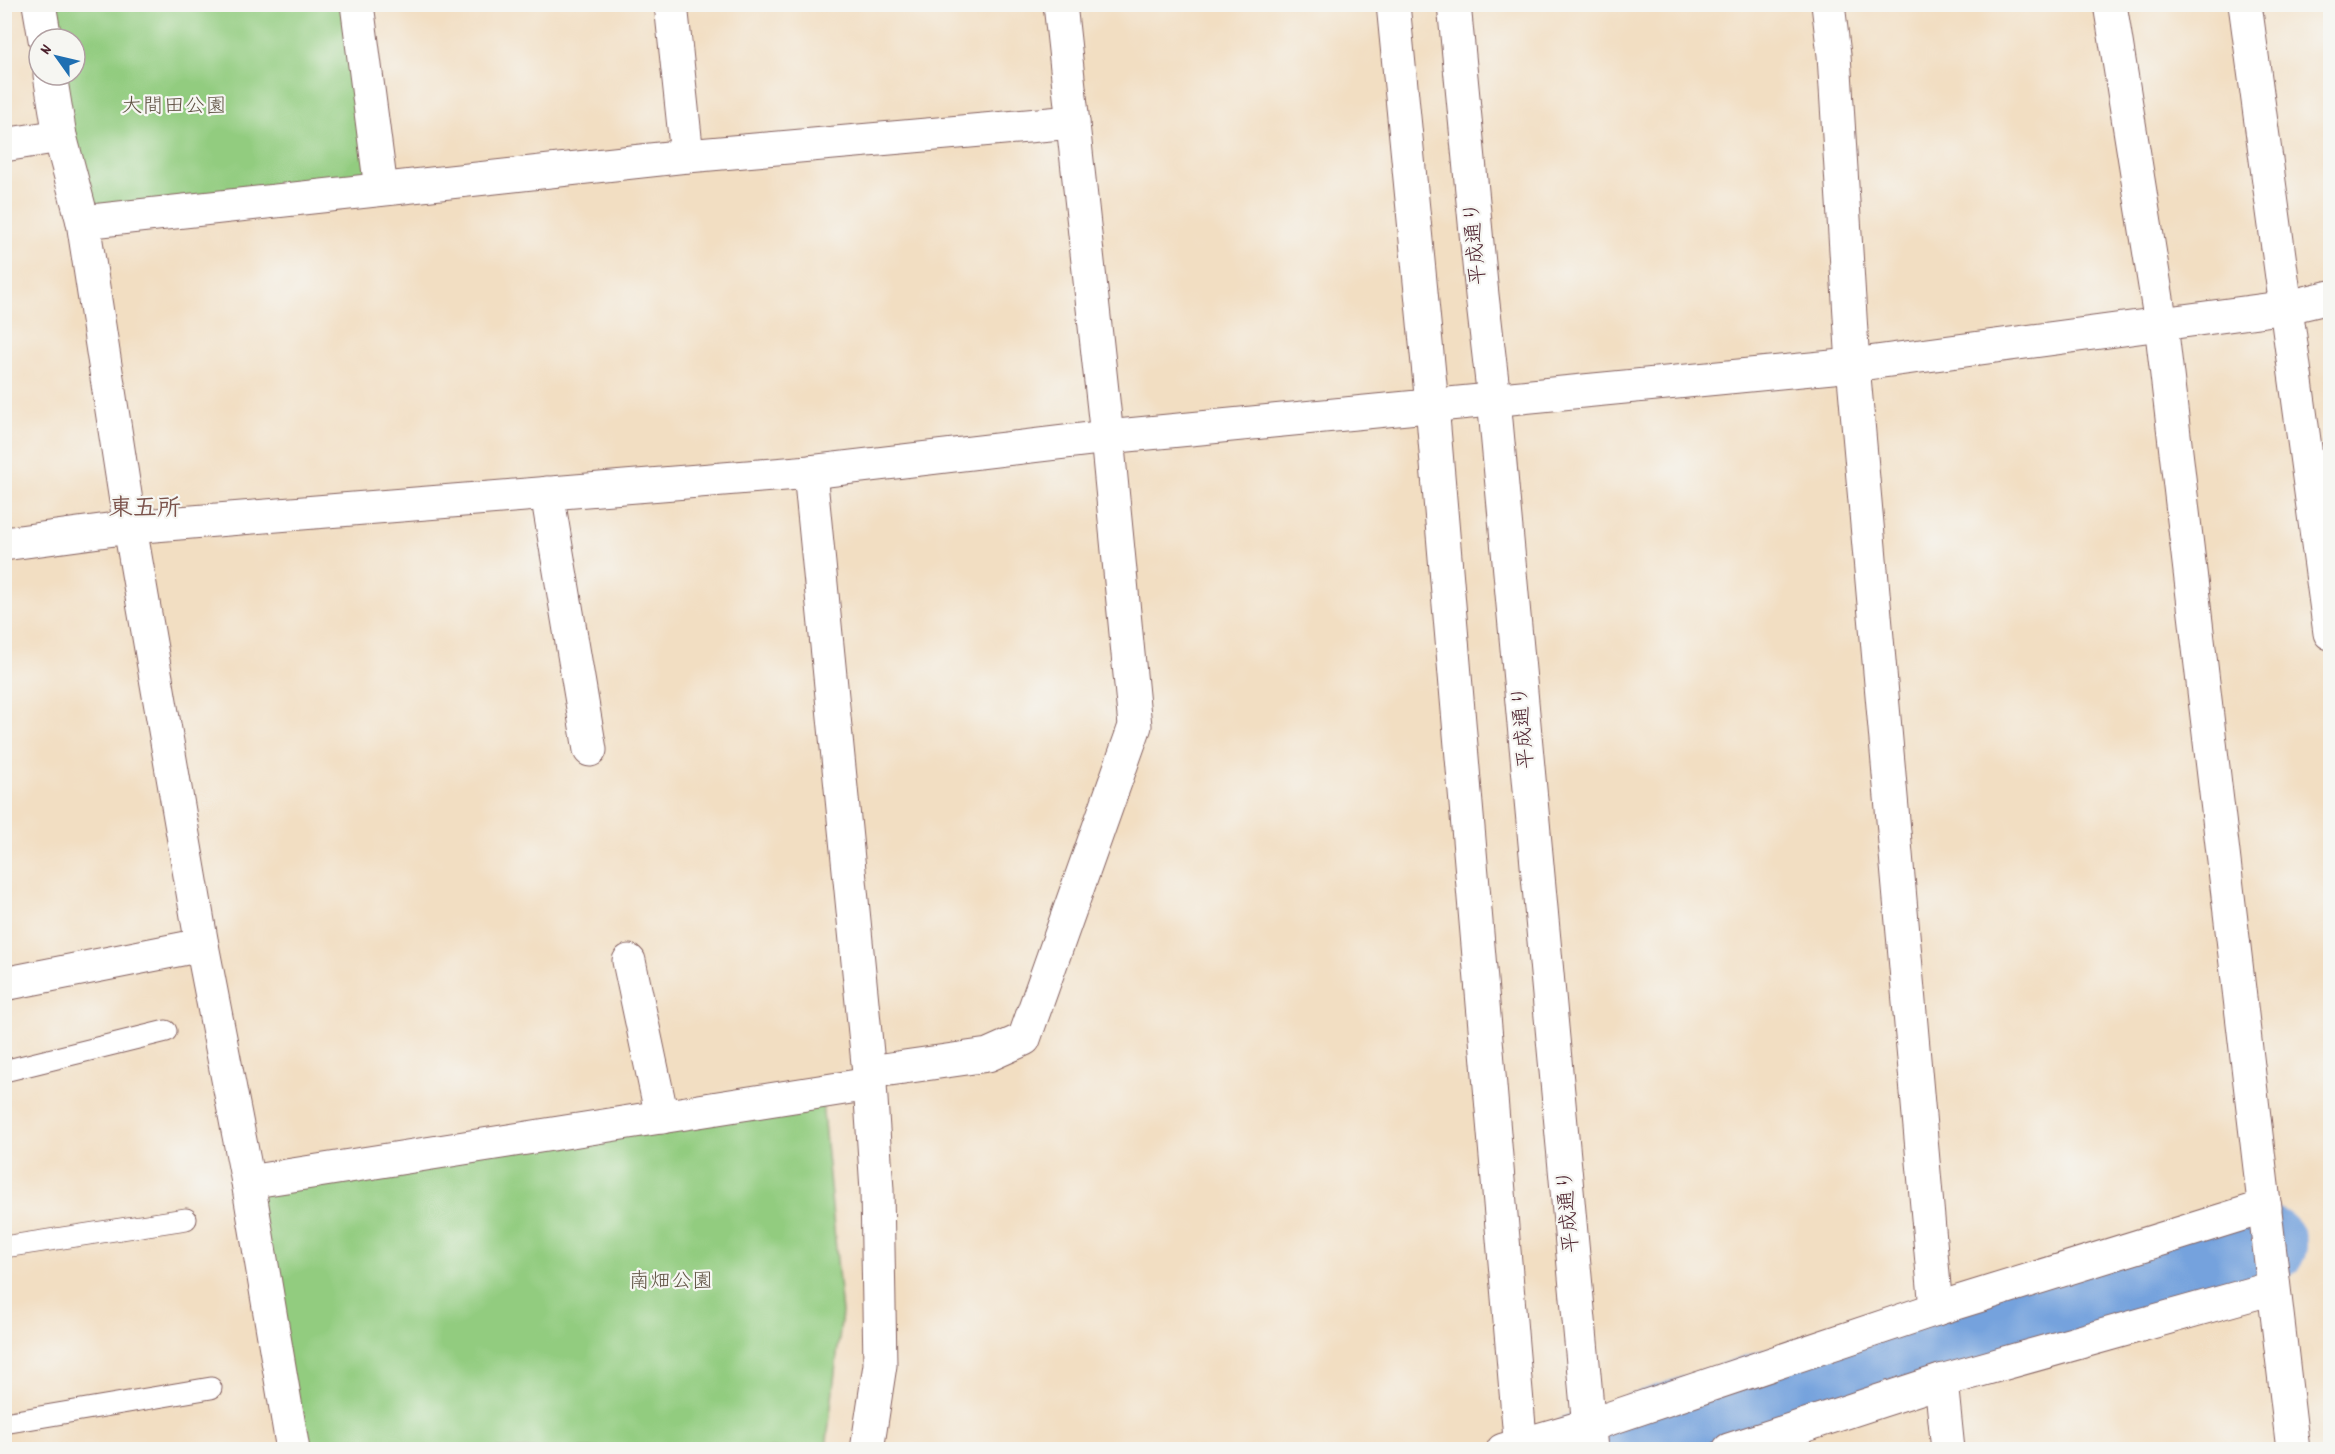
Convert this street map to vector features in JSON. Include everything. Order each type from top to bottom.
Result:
[{"type":"street","points":[[39,4],[43,27]]},
{"type":"street","points":[[357,4],[381,189]]},
{"type":"street","points":[[671,4],[687,156]]},
{"type":"street","points":[[248,1182],[662,1117],[988,1055],[1024,1039],[1135,726],[1107,437],[1060,4]]},
{"type":"street","points":[[1393,4],[1432,405],[1515,1448],[1591,1437],[1936,1309],[2265,1207]]},
{"type":"street","name":"平成通り","points":[[1454,4],[1480,283],[1494,399],[1591,1437]]},
{"type":"street","points":[[1828,4],[1834,55],[1853,365],[1936,1309]]},
{"type":"street","points":[[2110,4],[2161,324],[2293,1449]]},
{"type":"street","points":[[2245,4],[2331,633]]},
{"type":"street","points":[[52,87],[60,136],[83,222],[130,527],[202,945],[248,1182],[293,1449]]},
{"type":"street","points":[[83,222],[687,156],[1073,122]]},
{"type":"street","points":[[4,146],[60,136]]},
{"type":"street","points":[[4,544],[130,527],[810,472],[1107,437],[1853,365],[2288,307],[2331,297]]},
{"type":"street","points":[[810,472],[870,1078],[877,1190],[880,1365],[867,1449]]},
{"type":"street","points":[[547,493],[590,750]]},
{"type":"street","points":[[4,984],[202,945]]},
{"type":"street","points":[[629,961],[662,1117]]},
{"type":"street","points":[[1729,1449],[1941,1381],[2273,1288]]},
{"type":"street","points":[[1941,1381],[1948,1449]]},
{"type":"lane","points":[[4,1071],[166,1030]]},
{"type":"lane","points":[[4,1247],[186,1219]]},
{"type":"lane","points":[[4,1423],[211,1388]]},
{"type":"green space","name":"大間田公園","points":[[41,5],[357,5],[381,189],[83,222],[57,87],[87,87],[87,27],[46,27]]},
{"type":"green space","name":"南畑公園","points":[[821,1091],[842,1313],[826,1449],[293,1449],[248,1182]]},
{"type":"waterway","points":[[1581,1450],[1842,1364],[2269,1245]]},
{"type":"district","name":"東五所","points":[[145,510]]}]
